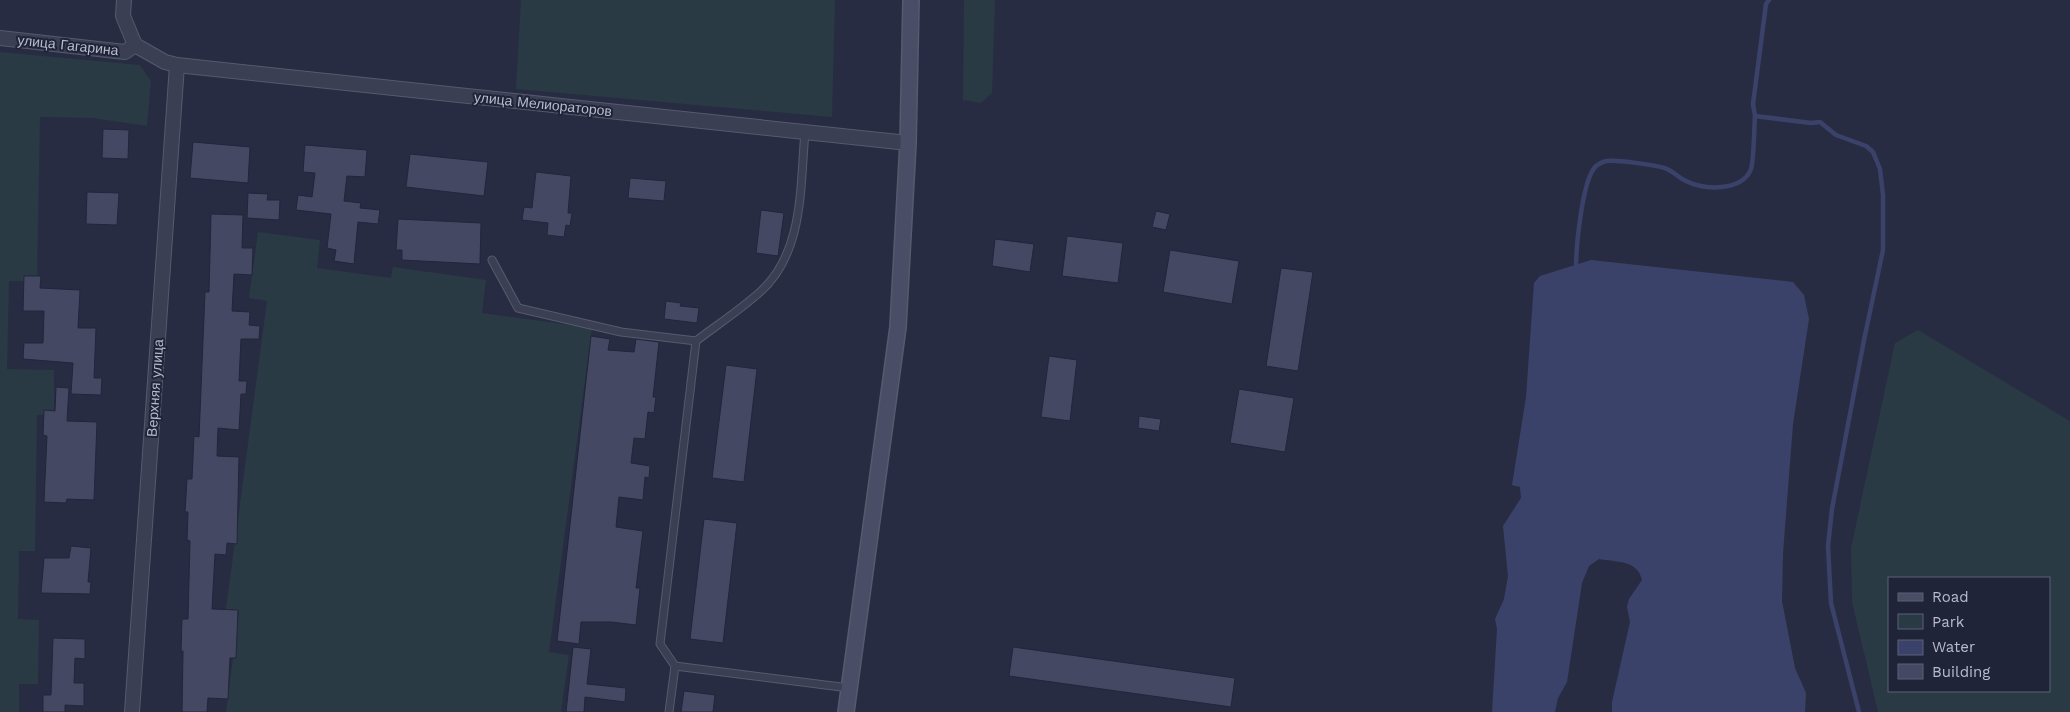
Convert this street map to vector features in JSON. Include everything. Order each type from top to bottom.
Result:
[{"type":"main road","points":[[846,712],[898,327],[908,142],[911,0]]},
{"type":"street","points":[[124,0],[123,16],[135,45]]},
{"type":"street","name":"улица Гагарина","points":[[0,38],[124,52],[135,45]]},
{"type":"street","name":"улица Мелиораторов","points":[[135,45],[165,62],[177,65],[908,142]]},
{"type":"street","name":"Верхняя улица","points":[[132,712],[177,65]]},
{"type":"lane","points":[[492,260],[518,308],[621,332],[696,341],[761,292],[783,265],[795,234],[805,132]]},
{"type":"lane","points":[[669,712],[675,666],[660,644],[696,341]]},
{"type":"lane","points":[[675,666],[849,688]]},
{"type":"green space","points":[[521,0],[835,0],[832,117],[516,89]]},
{"type":"green space","points":[[964,0],[995,0],[992,93],[981,103],[963,100]]},
{"type":"green space","points":[[0,52],[140,65],[151,81],[147,126],[93,118],[40,117],[37,281],[9,281],[7,369],[54,370],[54,414],[37,415],[35,551],[19,551],[18,619],[39,620],[38,684],[19,684],[19,712],[0,712]]},
{"type":"green space","points":[[258,232],[320,240],[317,268],[391,278],[393,267],[486,280],[482,313],[592,328],[549,652],[569,655],[561,712],[226,712],[239,611],[226,609],[267,301],[249,298]]},
{"type":"green space","points":[[1918,330],[2070,421],[2070,712],[1878,712],[1852,602],[1851,548],[1895,343]]},
{"type":"water","points":[[1591,260],[1793,282],[1804,295],[1809,319],[1793,424],[1783,553],[1782,601],[1795,668],[1806,693],[1805,712],[1612,712],[1612,702],[1630,622],[1627,607],[1629,599],[1642,580],[1640,573],[1631,565],[1599,559],[1589,566],[1582,583],[1567,682],[1558,698],[1555,712],[1492,712],[1497,629],[1495,619],[1504,599],[1508,576],[1503,526],[1521,498],[1520,487],[1512,485],[1526,397],[1534,283],[1540,276]]},
{"type":"building","points":[[103,129],[129,130],[128,159],[102,158]]},
{"type":"building","points":[[193,142],[250,147],[248,183],[190,178]]},
{"type":"building","points":[[305,145],[367,150],[365,177],[347,176],[344,201],[361,203],[360,208],[380,210],[378,224],[358,222],[354,264],[334,261],[336,250],[327,248],[331,214],[296,210],[298,195],[312,197],[315,173],[303,172]]},
{"type":"building","points":[[410,154],[488,162],[484,196],[406,187]]},
{"type":"building","points":[[536,172],[571,176],[568,213],[572,213],[570,226],[566,225],[564,237],[547,235],[548,223],[522,220],[524,207],[532,208]]},
{"type":"building","points":[[630,178],[666,181],[664,201],[628,198]]},
{"type":"building","points":[[87,192],[119,193],[117,225],[86,224]]},
{"type":"building","points":[[248,193],[268,194],[267,200],[280,200],[279,220],[247,218]]},
{"type":"building","points":[[761,210],[784,213],[778,256],[756,253]]},
{"type":"building","points":[[1156,211],[1170,214],[1166,230],[1152,227]]},
{"type":"building","points":[[211,214],[243,215],[242,248],[253,248],[252,275],[234,274],[232,311],[250,312],[249,325],[260,326],[259,339],[241,339],[239,381],[247,381],[246,394],[241,394],[239,430],[218,428],[217,456],[239,457],[237,544],[227,543],[226,555],[215,554],[212,609],[238,610],[236,658],[230,658],[228,699],[208,698],[207,712],[182,712],[182,619],[188,619],[190,541],[187,540],[188,512],[185,512],[187,479],[192,479],[194,436],[199,437],[205,292],[209,292]]},
{"type":"building","points":[[398,219],[481,223],[480,264],[402,260],[402,250],[396,250]]},
{"type":"building","points":[[1067,236],[1123,243],[1118,283],[1062,276]]},
{"type":"building","points":[[995,239],[1034,244],[1030,272],[992,266]]},
{"type":"building","points":[[1170,250],[1239,261],[1232,304],[1163,292]]},
{"type":"building","points":[[1281,268],[1313,272],[1298,371],[1266,366]]},
{"type":"building","points":[[24,276],[41,276],[40,288],[80,290],[78,328],[96,328],[94,378],[102,378],[101,395],[71,394],[73,363],[23,359],[24,343],[43,343],[44,311],[23,311]]},
{"type":"building","points":[[666,301],[681,303],[680,306],[699,308],[697,323],[664,319]]},
{"type":"building","points":[[591,336],[610,339],[608,350],[634,352],[636,339],[659,342],[653,397],[656,397],[654,413],[648,412],[645,439],[634,438],[631,463],[650,466],[649,478],[645,477],[643,500],[619,497],[616,527],[643,531],[636,588],[640,588],[636,625],[611,622],[581,622],[579,644],[557,641]]},
{"type":"building","points":[[1049,356],[1077,360],[1070,421],[1041,417]]},
{"type":"building","points":[[726,365],[757,369],[744,482],[712,478]]},
{"type":"building","points":[[56,387],[69,388],[67,421],[97,422],[94,500],[67,499],[66,503],[44,502],[47,436],[43,435],[44,410],[55,411]]},
{"type":"building","points":[[1239,389],[1294,398],[1285,452],[1230,443]]},
{"type":"building","points":[[1139,416],[1161,419],[1159,431],[1138,428]]},
{"type":"building","points":[[704,519],[737,523],[723,643],[690,639]]},
{"type":"building","points":[[71,546],[91,548],[88,582],[91,582],[90,594],[41,593],[44,558],[69,558]]},
{"type":"building","points":[[53,638],[85,639],[85,659],[75,658],[74,683],[84,683],[84,706],[65,705],[65,712],[43,712],[43,695],[51,695]]},
{"type":"building","points":[[573,647],[591,649],[587,684],[626,688],[625,702],[585,697],[584,712],[566,712]]},
{"type":"building","points":[[1013,647],[1235,678],[1231,707],[1009,676]]},
{"type":"building","points":[[684,691],[715,695],[713,712],[681,712]]},
{"type":"waterway","points":[[1769,0],[1766,4],[1753,104],[1755,116],[1811,123],[1820,122],[1836,135],[1866,146],[1873,152],[1880,169],[1883,195],[1883,250],[1832,509],[1828,546],[1831,603],[1859,712]]},
{"type":"waterway","points":[[1576,269],[1577,246],[1584,199],[1591,173],[1596,166],[1607,161],[1647,164],[1667,169],[1683,180],[1694,184],[1712,187],[1731,185],[1740,182],[1751,169],[1755,116]]}]
